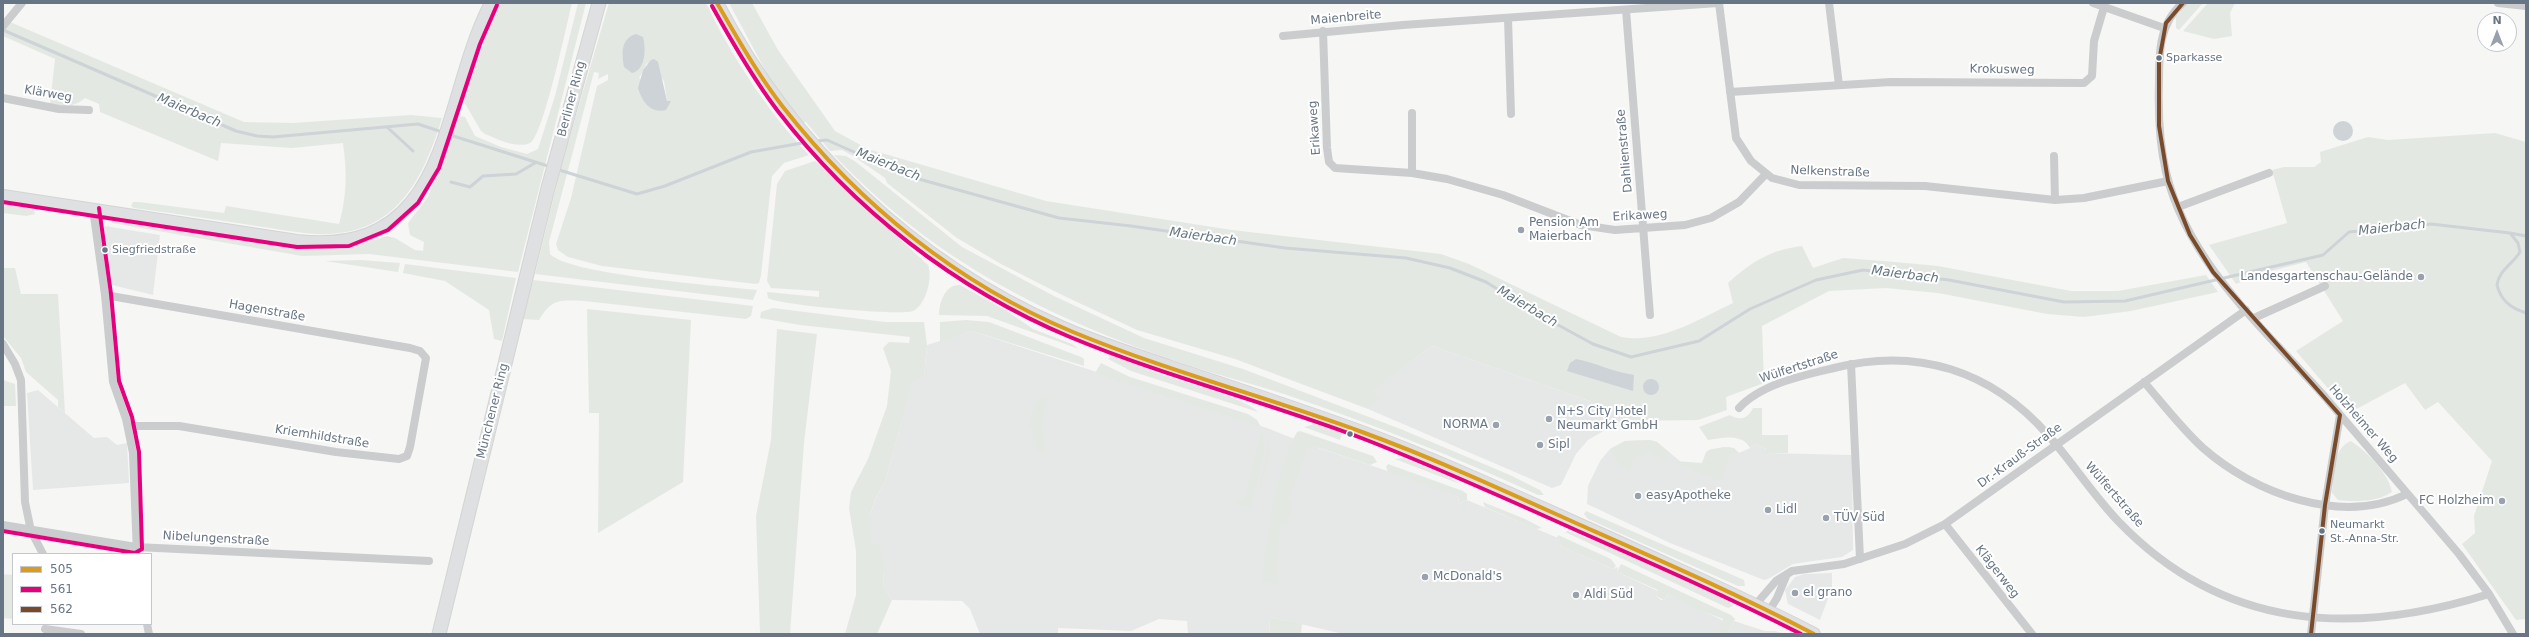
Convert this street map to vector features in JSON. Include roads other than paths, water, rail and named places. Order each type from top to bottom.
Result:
[{"type":"main road","points":[[3,196],[288,239],[319,242],[344,241],[358,238],[382,228],[412,203],[430,175],[475,41],[491,3]]},
{"type":"main road","points":[[717,3],[759,74],[798,128],[826,160],[874,207],[933,255],[982,287],[1026,311],[1080,335],[1292,407],[1405,449],[1756,604],[1814,634]]},
{"type":"main road","name":"Berliner Ring","points":[[548,188],[596,5]]},
{"type":"main road","name":"Münchener Ring","points":[[439,634],[548,188]]},
{"type":"street","points":[[4,24],[22,3]]},
{"type":"street","name":"Maienbreite","points":[[1283,36],[1719,3]]},
{"type":"street","name":"Nelkenstraße","points":[[1719,3],[1734,129],[1739,145],[1750,161],[1765,175],[1799,185],[1925,186],[2055,200],[2084,198],[2168,181]]},
{"type":"street","points":[[1829,3],[1839,85]]},
{"type":"street","points":[[2093,3],[2164,28],[2170,15],[2183,3]]},
{"type":"street","points":[[2498,3],[2526,6]]},
{"type":"street","name":"Krokusweg","points":[[1730,92],[1934,81],[2084,83],[2092,76],[2094,41],[2104,7]]},
{"type":"street","name":"Dahlienstraße","points":[[1626,10],[1650,315]]},
{"type":"street","points":[[1508,18],[1511,114]]},
{"type":"street","name":"Holzheimer Weg","points":[[2164,28],[2160,61],[2159,126],[2168,181],[2190,235],[2214,272],[2227,288],[2340,415],[2459,554],[2489,594],[2513,634]]},
{"type":"street","name":"Erikaweg","points":[[1323,32],[1327,148],[1331,165],[1339,169],[1412,173],[1465,183],[1593,228],[1615,230],[1685,225],[1719,215],[1739,202],[1765,175]]},
{"type":"street","name":"Klärweg","points":[[3,98],[59,109],[89,110]]},
{"type":"street","points":[[1412,113],[1412,173]]},
{"type":"street","points":[[2054,156],[2055,200]]},
{"type":"street","points":[[2178,206],[2269,173]]},
{"type":"street","points":[[93,210],[105,295],[113,382],[128,426],[135,471],[136,551]]},
{"type":"street","points":[[2254,318],[2325,286]]},
{"type":"street","name":"Hagenstraße","points":[[105,295],[410,348],[424,354]]},
{"type":"street","name":"Dr.-Krauß-Straße","points":[[1756,604],[1773,585],[1787,574],[1802,568],[1833,566],[1860,559],[1905,544],[1945,524],[2246,310]]},
{"type":"street","points":[[3,344],[15,364],[20,380],[25,502],[31,531],[42,553]]},
{"type":"street","name":"Kriemhildstraße","points":[[128,426],[179,426],[364,456],[393,460],[404,458],[410,447],[424,380],[426,363],[424,354]]},
{"type":"street","name":"Wülfertstraße","points":[[1739,408],[1756,393],[1793,380],[1851,364],[1878,360],[1910,360],[1958,371],[1984,383],[2010,400],[2037,422],[2117,520],[2162,562],[2182,577],[2216,596],[2262,617]]},
{"type":"street","points":[[1851,364],[1860,559]]},
{"type":"street","points":[[2144,382],[2193,438],[2220,460],[2263,485],[2294,498],[2325,505],[2374,504],[2407,494]]},
{"type":"street","points":[[2312,628],[2325,505],[2340,415]]},
{"type":"street","name":"Klägerweg","points":[[1945,524],[2032,634]]},
{"type":"street","name":"Nibelungenstraße","points":[[3,525],[136,551],[429,562]]},
{"type":"street","points":[[1769,611],[1777,598],[1787,574]]},
{"type":"street","points":[[2418,621],[2464,606],[2489,594]]},
{"type":"street","points":[[45,629],[81,634]]},
{"type":"waterway","name":"Maierbach","points":[[3,30],[236,131],[257,136],[273,137],[418,124],[442,132]]},
{"type":"waterway","name":"Maierbach","points":[[387,127],[413,151]]},
{"type":"waterway","name":"Maierbach","points":[[447,134],[551,167]]},
{"type":"waterway","name":"Maierbach","points":[[816,141],[827,140],[908,176],[1059,218],[1131,226],[1285,248],[1406,258],[1450,268],[1486,282],[1538,314],[1593,344],[1631,357],[1699,341],[1750,309],[1816,280],[1863,270],[1949,280],[2064,302],[2125,301],[2323,255],[2349,232],[2431,224],[2510,233],[2518,243],[2520,252],[2500,275],[2497,285],[2501,295],[2507,303],[2526,313]]},
{"type":"waterway","name":"Maierbach","points":[[556,169],[637,194],[665,186],[751,152],[808,142]]},
{"type":"waterway","name":"Maierbach","points":[[451,182],[470,187],[483,176],[516,174],[535,163]]},
{"type":"waterway","name":"Maierbach","points":[[2510,233],[2526,236]]},
{"type":"place","name":"Sparkasse","points":[[2159,58]]},
{"type":"place","name":"Pension Am Maierbach","points":[[1521,230]]},
{"type":"place","name":"Siegfriedstraße","points":[[105,250]]},
{"type":"place","name":"Landesgartenschau-Gelände","points":[[2421,277]]},
{"type":"place","name":"N+S City Hotel Neumarkt GmbH","points":[[1549,419]]},
{"type":"place","name":"NORMA","points":[[1496,425]]},
{"type":"place","name":"Sipl","points":[[1540,445]]},
{"type":"place","name":"easyApotheke","points":[[1638,496]]},
{"type":"place","name":"FC Holzheim","points":[[2502,501]]},
{"type":"place","name":"Lidl","points":[[1768,510]]},
{"type":"place","name":"TÜV Süd","points":[[1826,518]]},
{"type":"place","name":"Neumarkt St.-Anna-Str.","points":[[2322,531]]},
{"type":"place","name":"McDonald's","points":[[1425,577]]},
{"type":"place","name":"el grano","points":[[1795,593]]},
{"type":"place","name":"Aldi Süd","points":[[1576,595]]}]
